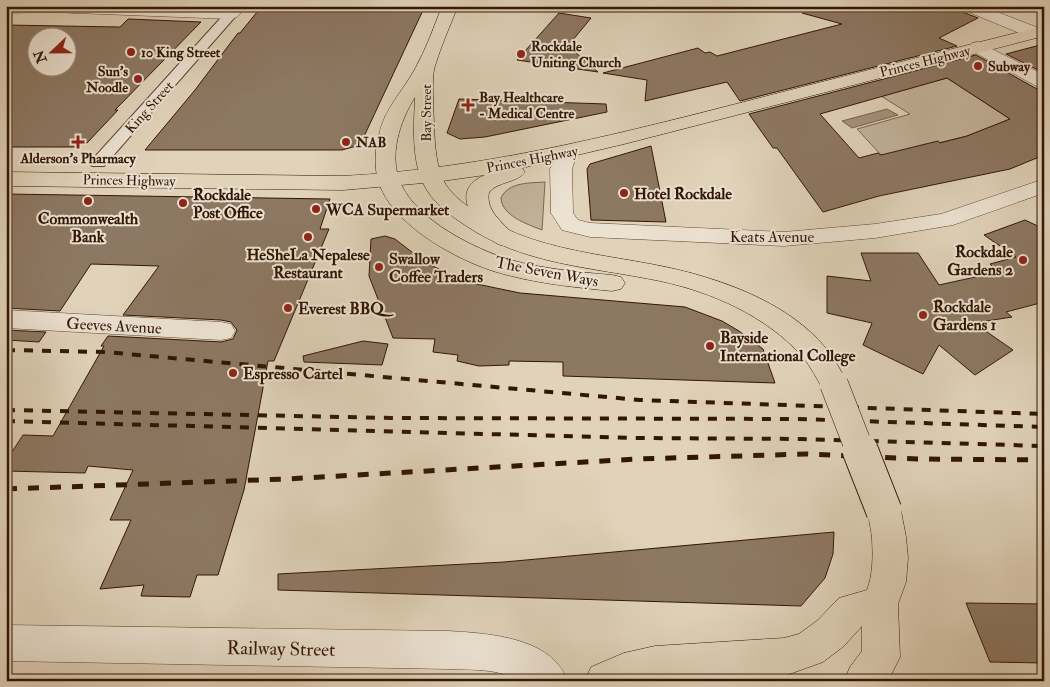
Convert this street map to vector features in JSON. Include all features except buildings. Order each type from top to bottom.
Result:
[{"type":"main road","name":"Bay Street","points":[[388,173],[390,128],[406,94],[425,67],[450,6]]},
{"type":"main road","name":"Princes Highway","points":[[429,168],[494,150],[560,137],[1014,24]]},
{"type":"main road","name":"Princes Highway","points":[[6,179],[343,183],[388,173],[567,153],[978,48],[1041,27]]},
{"type":"main road","name":"Bay Street","points":[[425,67],[425,114],[429,168]]},
{"type":"main road","points":[[506,240],[480,209],[477,199],[483,185],[567,153]]},
{"type":"main road","name":"Princes Highway","points":[[6,161],[336,166],[388,173]]},
{"type":"main road","name":"The Seven Ways","points":[[429,168],[443,196],[478,225],[506,240],[539,251],[576,260],[681,279],[733,297],[756,307],[794,332],[811,349],[824,366],[834,384],[884,511],[889,537],[888,582],[880,604],[881,657],[864,681]]},
{"type":"main road","name":"The Seven Ways","points":[[388,173],[408,210],[432,230],[466,251],[490,261],[564,278],[733,297]]},
{"type":"main road","points":[[605,681],[624,672],[655,665],[749,661],[784,657],[809,649],[831,633],[852,610],[880,604]]},
{"type":"street","points":[[967,6],[1014,24],[1041,27]]},
{"type":"street","points":[[6,8],[235,10]]},
{"type":"street","name":"King Street","points":[[98,162],[235,10]]},
{"type":"street","points":[[978,48],[1044,83]]},
{"type":"street","name":"Keats Avenue","points":[[567,153],[561,169],[562,213],[570,225],[590,230],[793,239],[945,220],[1044,186]]},
{"type":"street","name":"Geeves Avenue","points":[[6,319],[221,331]]},
{"type":"street","name":"Railway Street","points":[[6,643],[448,650],[484,653],[518,660],[541,672],[547,681]]},
{"type":"shaded area","points":[[947,78],[1010,119],[967,136],[882,156],[857,129],[910,114],[881,96]]},
{"type":"shaded area","points":[[887,109],[898,115],[852,128],[842,121]]},
{"type":"shaded area","points":[[545,182],[542,230],[516,218],[502,204],[501,198],[504,193],[514,186]]},
{"type":"railway","points":[[6,350],[105,352],[640,400],[1044,414]]},
{"type":"railway","points":[[6,410],[392,418],[798,419],[1044,427]]},
{"type":"railway","points":[[6,421],[635,438],[802,439],[1044,446]]},
{"type":"railway","points":[[6,489],[286,479],[637,459],[807,454],[918,459],[1044,460]]},
{"type":"place","name":"10 King Street","points":[[131,52]]},
{"type":"place","name":"Rockdale Uniting Church","points":[[521,54]]},
{"type":"place","name":"Subway","points":[[978,66]]},
{"type":"place","name":"Sun's Noodle","points":[[138,79]]},
{"type":"place","name":"Bay Healthcare - Medical Centre","points":[[468,105]]},
{"type":"place","name":"Alderson's Pharmacy","points":[[78,142]]},
{"type":"place","name":"NAB","points":[[346,142]]},
{"type":"place","name":"Hotel Rockdale","points":[[624,193]]},
{"type":"place","name":"Commonwealth Bank","points":[[88,201]]},
{"type":"place","name":"Rockdale Post Office","points":[[183,203]]},
{"type":"place","name":"WCA Supermarket","points":[[316,209]]},
{"type":"place","name":"HeSheLa Nepalese Restaurant","points":[[308,237]]},
{"type":"place","name":"Rockdale Gardens 2","points":[[1023,260]]},
{"type":"place","name":"Swallow Coffee Traders","points":[[379,267]]},
{"type":"place","name":"Everest BBQ","points":[[288,308]]},
{"type":"place","name":"Rockdale Gardens 1","points":[[923,315]]},
{"type":"place","name":"Bayside International College","points":[[710,346]]},
{"type":"place","name":"Espresso Cartel","points":[[233,373]]}]
